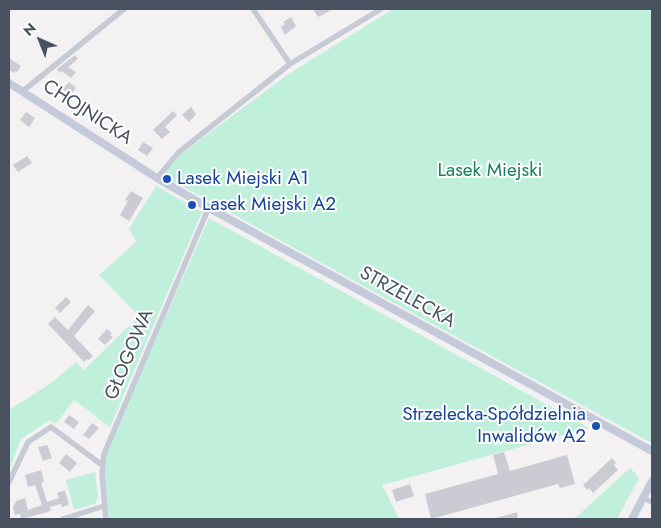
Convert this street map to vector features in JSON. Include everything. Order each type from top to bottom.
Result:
[{"type":"street","points":[[23,91],[124,9]]},
{"type":"street","points":[[253,9],[290,64]]},
{"type":"street","points":[[157,178],[180,152],[290,64],[381,9]]},
{"type":"street","name":"CHOJNICKA","points":[[9,83],[148,172]]},
{"type":"street","name":"STRZELECKA","points":[[148,172],[652,451]]},
{"type":"street","name":"GŁOGOWA","points":[[106,519],[102,465],[104,454],[209,207]]},
{"type":"street","points":[[9,482],[28,442],[50,427],[102,465]]},
{"type":"street","points":[[632,519],[652,481]]},
{"type":"street","points":[[644,498],[652,502]]},
{"type":"street","points":[[63,519],[104,506]]},
{"type":"green space","name":"Lasek Miejski","points":[[393,9],[652,9],[652,443],[162,175],[181,154],[287,75]]},
{"type":"green space","points":[[156,186],[202,212],[110,427],[74,400],[56,424],[50,420],[21,439],[9,471],[9,410],[51,383],[76,362],[84,370],[139,316],[99,275],[136,242],[129,229]]},
{"type":"green space","points":[[209,218],[589,428],[382,485],[399,519],[109,519],[104,475],[105,455]]},
{"type":"green space","points":[[630,468],[639,478],[617,519],[574,519]]},
{"type":"green space","points":[[95,472],[98,497],[95,504],[74,510],[66,480]]},
{"type":"building","points":[[313,9],[333,9],[318,17]]},
{"type":"building","points":[[291,17],[296,26],[285,35],[281,27],[285,24],[283,22]]},
{"type":"building","points":[[75,55],[78,59],[68,67],[76,72],[71,78],[62,71],[60,73],[57,69]]},
{"type":"building","points":[[9,58],[21,66],[17,72],[15,71],[14,73],[9,70]]},
{"type":"building","points":[[69,82],[76,88],[70,95],[62,89]]},
{"type":"building","points":[[191,107],[196,114],[189,122],[182,115]]},
{"type":"building","points":[[173,111],[177,115],[165,127],[170,132],[162,139],[153,130]]},
{"type":"building","points":[[26,112],[35,118],[29,127],[20,120]]},
{"type":"building","points":[[143,142],[153,148],[147,156],[138,150]]},
{"type":"building","points":[[27,156],[32,163],[18,172],[13,165]]},
{"type":"building","points":[[131,191],[143,198],[129,221],[120,215],[128,201],[125,200]]},
{"type":"building","points":[[66,297],[71,302],[60,313],[55,308]]},
{"type":"building","points":[[88,305],[95,311],[74,336],[93,356],[84,362],[48,324],[55,317],[68,330]]},
{"type":"building","points":[[107,329],[112,333],[110,335],[113,337],[105,345],[98,339]]},
{"type":"building","points":[[69,415],[79,422],[74,429],[64,422]]},
{"type":"building","points":[[92,423],[99,428],[89,439],[83,435]]},
{"type":"building","points":[[47,445],[52,458],[43,461],[38,447]]},
{"type":"building","points":[[504,452],[510,471],[567,455],[575,484],[560,488],[558,484],[431,519],[425,494],[498,474],[493,455]]},
{"type":"building","points":[[66,454],[77,463],[70,472],[59,463]]},
{"type":"building","points":[[612,458],[618,470],[593,493],[589,488],[587,490],[583,485]]},
{"type":"building","points":[[41,470],[44,482],[41,483],[47,502],[59,498],[57,493],[65,490],[69,505],[62,507],[61,504],[50,507],[51,510],[48,512],[21,519],[20,514],[15,515],[13,507],[16,501],[25,498],[28,510],[42,505],[35,485],[28,487],[25,475]]},
{"type":"building","points":[[410,484],[414,496],[396,502],[392,490]]},
{"type":"building","points":[[517,512],[518,518],[496,519],[496,518]]},
{"type":"place","name":"Lasek Miejski A1","points":[[167,179]]},
{"type":"place","name":"Lasek Miejski A2","points":[[192,205]]},
{"type":"place","name":"Strzelecka-Spółdzielnia Inwalidów A2","points":[[596,426]]}]
